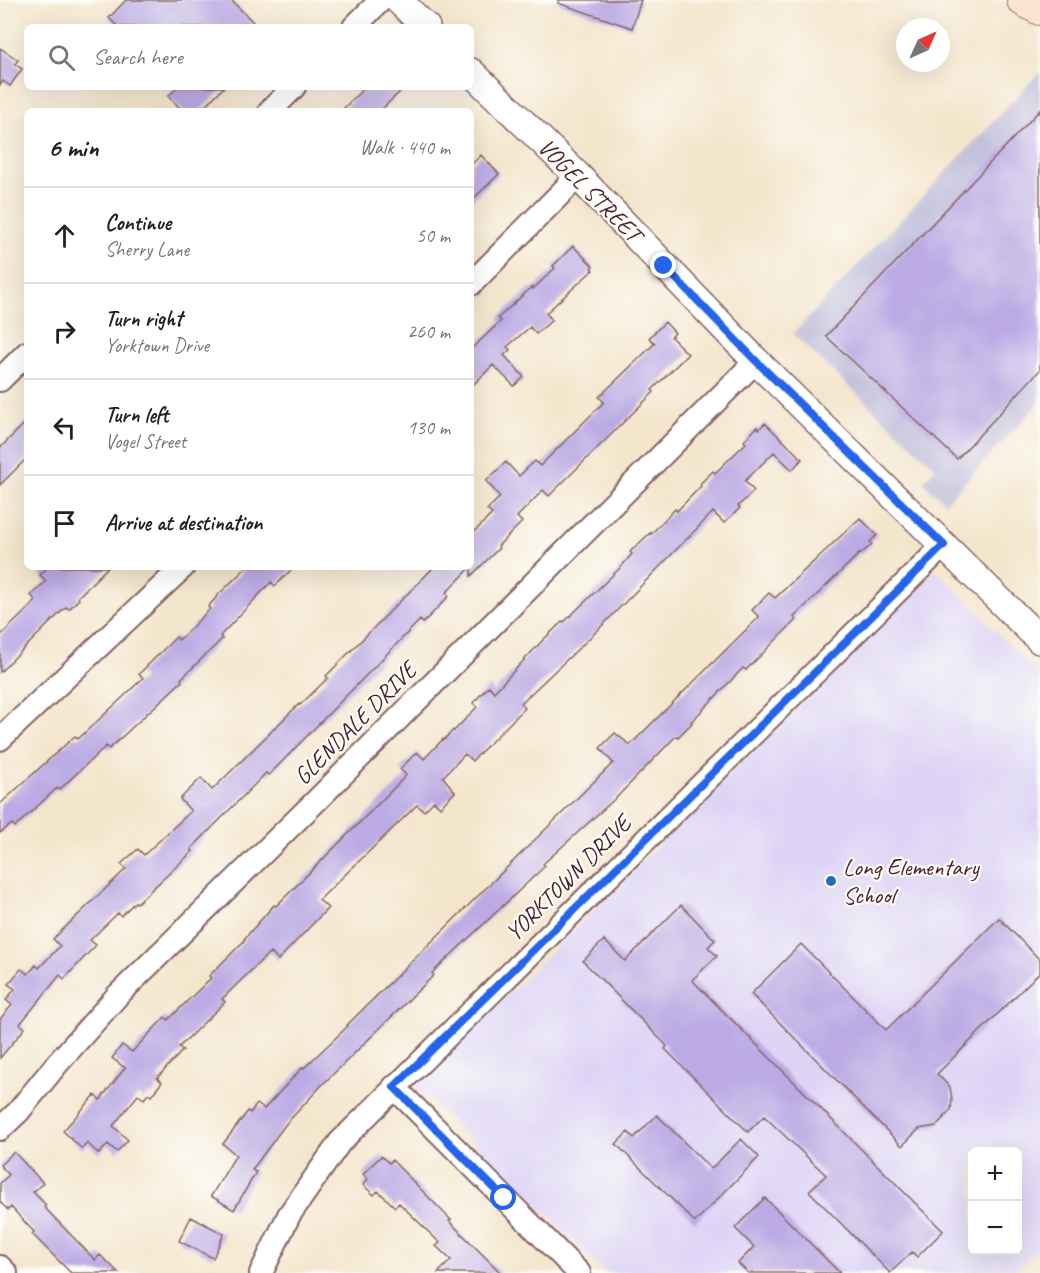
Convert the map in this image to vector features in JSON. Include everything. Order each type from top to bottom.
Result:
[{"type":"main road","points":[[1023,0],[1040,9]]},
{"type":"street","points":[[357,24],[381,0]]},
{"type":"street","points":[[398,0],[423,24]]},
{"type":"street","name":"VOGEL STREET","points":[[474,75],[578,176],[756,361],[1040,640]]},
{"type":"street","points":[[273,108],[291,90]]},
{"type":"street","points":[[474,281],[578,176]]},
{"type":"street","points":[[0,380],[24,356]]},
{"type":"street","name":"GLENDALE DRIVE","points":[[0,1130],[20,1110],[118,995],[333,784],[756,361]]},
{"type":"street","name":"YORKTOWN DRIVE","points":[[261,1273],[290,1215],[340,1142],[944,545]]},
{"type":"street","points":[[0,739],[180,570]]},
{"type":"street","points":[[394,1087],[579,1273]]},
{"type":"street","points":[[0,1267],[6,1273]]},
{"type":"shaded area","points":[[1040,72],[1040,402],[945,503],[923,482],[936,468],[793,334]]},
{"type":"shaded area","name":"Long Elementary School","points":[[936,570],[1040,676],[1040,1246],[1013,1273],[606,1273],[416,1086]]},
{"type":"building","points":[[126,0],[231,0],[255,24],[115,24],[109,18]]},
{"type":"building","points":[[558,0],[641,0],[632,28],[558,3]]},
{"type":"building","points":[[0,48],[18,60],[15,64],[22,69],[10,86],[3,81],[0,85]]},
{"type":"building","points":[[175,90],[221,90],[203,108],[180,108],[168,96]]},
{"type":"building","points":[[362,90],[402,90],[383,108],[344,108]]},
{"type":"building","points":[[1040,110],[1040,370],[957,459],[826,336]]},
{"type":"building","points":[[481,155],[499,174],[474,198],[474,162]]},
{"type":"building","points":[[573,246],[593,266],[591,268],[593,270],[546,313],[552,320],[536,334],[530,327],[507,347],[510,350],[504,355],[524,377],[514,386],[493,365],[474,384],[474,346],[501,321],[498,318],[555,268],[553,266]]},
{"type":"building","points":[[665,322],[675,333],[671,337],[688,354],[652,390],[654,392],[549,496],[543,490],[517,517],[522,522],[471,576],[471,570],[474,570],[474,532],[492,514],[487,510],[500,497],[486,481],[506,462],[519,476],[535,461],[540,466],[604,402],[599,397],[655,343],[649,338]]},
{"type":"building","points":[[765,423],[802,459],[792,470],[774,452],[745,481],[754,491],[738,506],[740,508],[724,523],[713,512],[597,631],[521,703],[525,708],[472,761],[465,754],[443,777],[455,792],[440,807],[434,801],[424,811],[417,805],[319,900],[328,908],[278,960],[270,952],[222,999],[225,1002],[179,1047],[183,1050],[157,1078],[162,1082],[151,1096],[148,1094],[144,1099],[138,1095],[113,1126],[128,1140],[117,1152],[108,1144],[99,1154],[87,1143],[82,1149],[63,1131],[95,1095],[100,1100],[125,1068],[112,1058],[122,1045],[132,1052],[165,1017],[168,1020],[211,978],[209,976],[245,940],[274,905],[276,906],[397,785],[406,775],[400,769],[417,752],[424,759],[454,731],[477,707],[473,703],[489,686],[494,692],[543,640],[620,568],[632,554],[630,552],[675,509],[677,511],[713,471],[715,473],[746,443],[744,441],[757,427],[759,429]]},
{"type":"building","points":[[24,424],[24,461],[0,485],[0,448]]},
{"type":"building","points":[[860,518],[877,535],[870,542],[872,544],[794,617],[796,620],[746,670],[743,668],[692,723],[678,737],[676,736],[619,795],[543,864],[545,866],[432,973],[434,975],[322,1085],[285,1125],[252,1170],[256,1172],[234,1210],[211,1196],[236,1155],[223,1144],[248,1111],[250,1113],[257,1104],[264,1109],[303,1067],[348,1026],[613,763],[600,748],[615,733],[630,745],[759,617],[752,610],[769,593],[775,598]]},
{"type":"building","points":[[45,570],[105,570],[69,609],[66,607],[0,672],[0,636],[36,601],[31,595],[46,581],[40,575]]},
{"type":"building","points":[[244,570],[291,570],[275,586],[271,582],[220,636],[222,639],[181,679],[182,681],[109,749],[106,746],[15,827],[12,824],[0,833],[0,804],[75,736],[78,739],[143,678],[139,674],[176,637],[179,640],[210,609],[208,607]]},
{"type":"building","points":[[431,570],[468,570],[446,593],[449,596],[423,623],[420,620],[269,775],[266,773],[191,849],[193,851],[137,903],[135,902],[121,916],[118,913],[90,940],[96,945],[64,979],[60,975],[20,1024],[25,1028],[0,1058],[0,1019],[12,1005],[6,1000],[15,989],[8,984],[21,969],[28,974],[36,965],[39,968],[60,946],[53,939],[126,869],[121,864],[138,849],[144,855],[191,811],[180,799],[201,778],[212,790],[328,678],[326,676]]},
{"type":"building","points":[[681,905],[715,940],[708,947],[717,956],[692,980],[943,1231],[917,1257],[912,1252],[890,1273],[809,1191],[826,1175],[764,1116],[748,1132],[665,1049],[667,1046],[583,961],[604,940],[625,961]]},
{"type":"building","points":[[999,918],[1040,960],[1040,972],[937,1074],[950,1087],[951,1110],[936,1126],[919,1129],[902,1146],[751,994],[801,944],[886,1030]]},
{"type":"building","points":[[657,1115],[711,1169],[741,1139],[759,1157],[695,1222],[616,1144],[628,1132],[634,1138]]},
{"type":"building","points":[[14,1152],[43,1183],[33,1192],[46,1205],[44,1207],[95,1260],[100,1255],[119,1273],[71,1273],[32,1234],[34,1232],[11,1207],[8,1210],[0,1202],[0,1183],[9,1175],[0,1165]]},
{"type":"building","points":[[381,1156],[389,1163],[392,1160],[501,1273],[438,1273],[451,1260],[436,1246],[440,1243],[399,1203],[395,1207],[378,1191],[374,1195],[363,1185],[368,1179],[363,1174]]},
{"type":"building","points":[[765,1198],[840,1273],[748,1273],[738,1263],[754,1247],[735,1228]]},
{"type":"building","points":[[191,1217],[224,1234],[213,1258],[179,1241]]},
{"type":"place","name":"Long Elementary School","points":[[831,881]]},
{"type":"route","points":[[504,1198],[394,1087],[944,545],[756,361],[664,266]]}]
